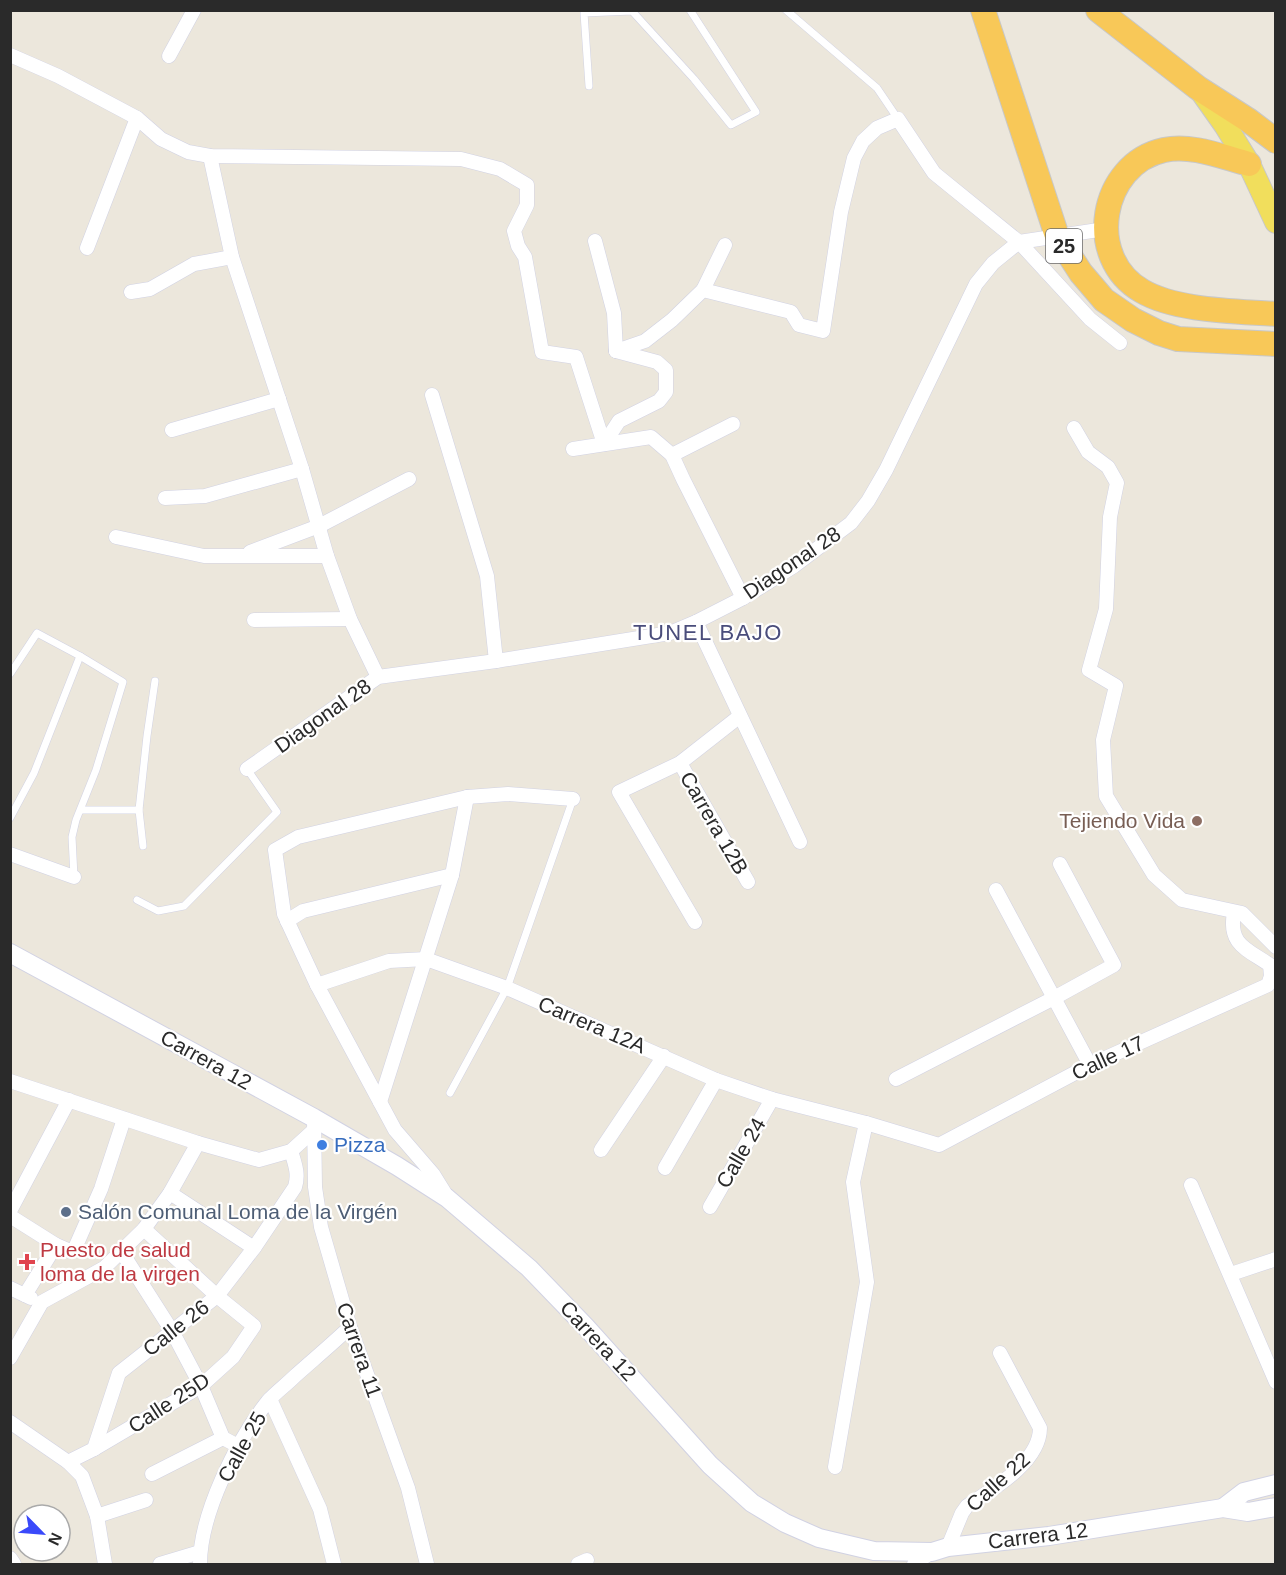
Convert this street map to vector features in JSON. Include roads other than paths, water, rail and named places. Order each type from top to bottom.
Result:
[{"type":"highway","name":"25","points":[[983,10],[1057,236],[1081,273],[1104,300],[1132,320],[1178,339],[1275,344]]},
{"type":"highway","points":[[1098,10],[1198,88],[1248,120],[1275,141]]},
{"type":"highway","points":[[1249,164],[1188,148],[1164,150],[1141,159],[1125,173],[1109,199],[1105,229],[1108,249],[1121,273],[1141,291],[1163,300],[1209,309],[1275,314]]},
{"type":"main road","points":[[1198,88],[1225,125],[1249,164],[1275,222]]},
{"type":"street","points":[[169,56],[194,10]]},
{"type":"street","points":[[10,54],[58,76],[136,118],[161,139],[188,152],[210,156],[461,159],[500,169],[527,185],[527,205],[514,231],[518,246],[525,257],[542,352],[576,357],[604,444]]},
{"type":"street","points":[[87,248],[136,118]]},
{"type":"street","points":[[703,290],[791,312],[799,325],[823,331],[841,212],[854,158],[863,141],[877,128],[898,119],[934,173],[1019,242],[1090,319],[1120,343]]},
{"type":"street","points":[[210,156],[231,257],[302,470],[327,556],[351,618],[378,677]]},
{"type":"street","name":"Diagonal 28","points":[[247,769],[378,677],[496,662],[670,633],[743,597],[794,566],[851,523],[868,501],[886,470],[976,284],[993,263],[1019,242],[1105,229]]},
{"type":"street","points":[[596,241],[614,313],[616,351]]},
{"type":"street","points":[[616,351],[645,341],[672,320],[703,290],[725,245]]},
{"type":"street","points":[[131,292],[150,289],[194,264],[231,257]]},
{"type":"street","points":[[604,444],[619,421],[659,401],[666,392],[666,370],[657,362],[616,351]]},
{"type":"street","points":[[432,395],[487,576],[496,662]]},
{"type":"street","points":[[172,430],[279,399]]},
{"type":"street","points":[[672,455],[733,424]]},
{"type":"street","points":[[1074,428],[1088,452],[1108,467],[1117,483],[1110,517],[1106,609],[1089,670],[1116,686],[1103,740],[1107,796],[1154,875],[1182,900],[1242,913],[1275,947]]},
{"type":"street","points":[[573,449],[651,437],[672,455],[743,597]]},
{"type":"street","points":[[165,498],[205,496],[302,470]]},
{"type":"street","points":[[239,556],[319,526],[409,479]]},
{"type":"street","points":[[116,537],[204,556],[327,556]]},
{"type":"street","points":[[254,620],[351,618]]},
{"type":"street","points":[[696,622],[800,842]]},
{"type":"street","points":[[695,922],[619,792],[680,763],[740,716]]},
{"type":"street","name":"Carrera 12B","points":[[680,763],[748,882]]},
{"type":"street","points":[[447,1198],[433,1174],[395,1130],[317,985],[284,914],[275,850],[298,837],[468,797],[508,794],[573,799]]},
{"type":"street","points":[[380,1102],[452,875],[468,797]]},
{"type":"street","points":[[10,854],[74,877]]},
{"type":"street","points":[[896,1079],[1114,965],[1060,864]]},
{"type":"street","points":[[287,921],[303,911],[452,875]]},
{"type":"street","points":[[996,890],[1090,1065]]},
{"type":"street","name":"Calle 17","points":[[866,1123],[939,1145],[1090,1065],[1268,986],[1271,976],[1270,965],[1237,942],[1232,926],[1234,913]]},
{"type":"street","name":"Carrera 12","points":[[10,954],[313,1125],[398,1166],[447,1198],[529,1268],[586,1327],[710,1465],[752,1503],[784,1523],[819,1538],[874,1551],[940,1549],[1049,1536],[1223,1508],[1248,1512],[1275,1507]]},
{"type":"street","name":"Carrera 12A","points":[[317,985],[389,961],[426,959],[507,988],[716,1080],[772,1099],[866,1123]]},
{"type":"street","points":[[601,1150],[664,1056]]},
{"type":"street","points":[[665,1168],[716,1080]]},
{"type":"street","points":[[10,1081],[198,1143],[260,1160],[291,1151],[313,1125]]},
{"type":"street","name":"Calle 24","points":[[710,1207],[772,1099]]},
{"type":"street","points":[[69,1100],[11,1210],[56,1245],[70,1251],[75,1248],[101,1189],[124,1119]]},
{"type":"street","points":[[835,1467],[867,1282],[853,1182],[866,1123]]},
{"type":"street","name":"Carrera 11","points":[[313,1125],[315,1187],[321,1227],[350,1327],[408,1488],[427,1564]]},
{"type":"street","points":[[10,1358],[42,1302],[104,1268],[144,1229],[170,1194],[198,1143]]},
{"type":"street","name":"Calle 26","points":[[94,1449],[120,1373],[217,1296],[254,1248],[295,1186],[298,1178],[291,1151]]},
{"type":"street","points":[[1191,1185],[1275,1382]]},
{"type":"street","points":[[170,1194],[254,1248]]},
{"type":"street","points":[[144,1229],[217,1296]]},
{"type":"street","points":[[25,1295],[56,1245]]},
{"type":"street","points":[[121,1251],[172,1331],[201,1386],[223,1438],[238,1446]]},
{"type":"street","points":[[1232,1280],[1275,1259]]},
{"type":"street","points":[[10,1288],[42,1302]]},
{"type":"street","name":"Calle 25D","points":[[68,1462],[201,1386],[233,1357],[254,1326],[217,1296]]},
{"type":"street","name":"Calle 25","points":[[200,1558],[215,1497],[238,1446],[270,1400],[350,1327]]},
{"type":"street","name":"Calle 22","points":[[940,1549],[968,1506],[1012,1474],[1034,1450],[1040,1439],[1040,1428],[1000,1353]]},
{"type":"street","points":[[270,1400],[320,1509],[334,1564]]},
{"type":"street","points":[[10,1422],[68,1462],[82,1476],[97,1516],[105,1564]]},
{"type":"street","points":[[152,1474],[223,1438]]},
{"type":"street","name":"Carrera 12","points":[[1223,1508],[1244,1492],[1275,1484]]},
{"type":"street","points":[[97,1516],[146,1500]]},
{"type":"street","points":[[914,1564],[940,1549]]},
{"type":"street","points":[[10,1558],[14,1564]]},
{"type":"street","points":[[160,1564],[200,1558]]},
{"type":"lane","points":[[589,87],[584,13],[632,11],[694,79],[731,125],[756,112],[690,10]]},
{"type":"lane","points":[[786,10],[878,88],[898,119]]},
{"type":"lane","points":[[10,674],[37,633],[123,682],[96,770],[76,820],[72,837],[74,877]]},
{"type":"lane","points":[[10,818],[34,773],[80,656]]},
{"type":"lane","points":[[143,846],[139,810],[155,681]]},
{"type":"lane","points":[[137,900],[158,911],[184,906],[277,812],[247,769]]},
{"type":"lane","points":[[450,1093],[507,988],[573,799]]},
{"type":"lane","points":[[81,810],[139,810]]},
{"type":"place","name":"Tejiendo Vida","points":[[1197,821]]},
{"type":"place","name":"Pizza","points":[[322,1145]]},
{"type":"place","name":"Salón Comunal Loma de la Virgén","points":[[66,1212]]},
{"type":"place","name":"Puesto de salud loma de la virgen","points":[[27,1262]]},
{"type":"district","name":"TUNEL BAJO","points":[[708,632]]}]
